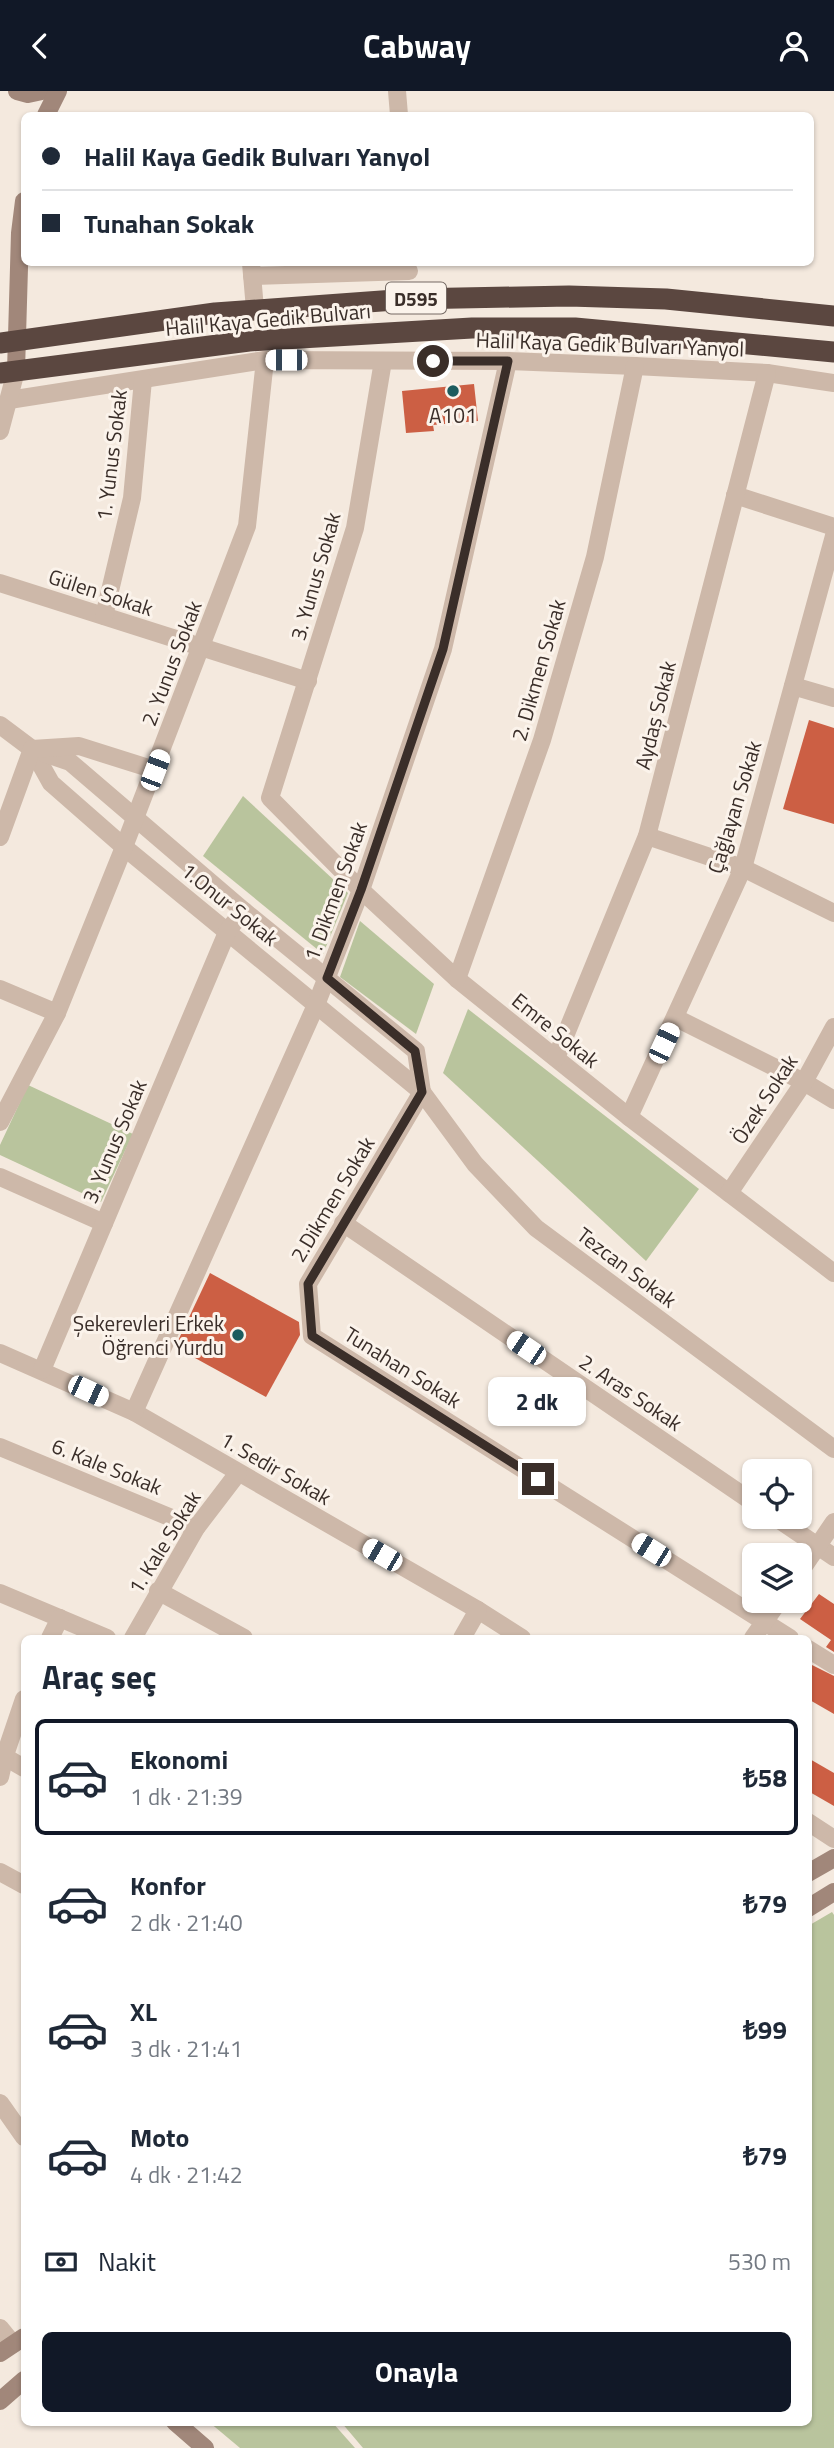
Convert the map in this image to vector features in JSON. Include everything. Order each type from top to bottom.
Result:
[{"type":"highway","name":"Halil Kaya Gedik Bulvarı","points":[[8,341],[215,313],[409,299],[569,296],[666,299],[834,316]]},
{"type":"highway","name":"Halil Kaya Gedik Bulvarı","points":[[8,372],[249,341],[472,328],[575,328],[834,352]]},
{"type":"street","points":[[17,91],[42,91]]},
{"type":"street","points":[[48,112],[58,91]]},
{"type":"street","points":[[397,91],[398,112]]},
{"type":"street","points":[[0,431],[9,400],[8,341],[21,225]]},
{"type":"street","points":[[255,309],[251,269],[408,267],[409,299]]},
{"type":"street","name":"Halil Kaya Gedik Bulvarı Yanyol","points":[[9,400],[265,360],[508,361],[635,366],[767,373],[834,383]]},
{"type":"street","name":"2. Yunus Sokak","points":[[0,1122],[57,1013],[155,770],[247,526],[265,360]]},
{"type":"street","name":"3. Yunus Sokak","points":[[270,798],[355,527],[383,361]]},
{"type":"street","name":"1. Dikmen Sokak","points":[[134,1412],[316,1005],[361,890],[443,649],[508,361]]},
{"type":"street","name":"2. Dikmen Sokak","points":[[457,979],[542,740],[594,557],[635,366]]},
{"type":"street","name":"Aydaş Sokak","points":[[556,1058],[647,836],[767,373]]},
{"type":"street","name":"1. Yunus Sokak","points":[[104,616],[132,498],[143,380]]},
{"type":"street","points":[[735,495],[834,527]]},
{"type":"street","name":"Çağlayan Sokak","points":[[629,1117],[743,868],[834,535]]},
{"type":"street","name":"Gülen Sokak","points":[[0,583],[308,681]]},
{"type":"street","points":[[793,686],[834,698]]},
{"type":"street","name":"1.Onur Sokak","points":[[0,725],[32,749],[70,762],[244,911],[415,1051],[422,1092]]},
{"type":"street","points":[[0,837],[32,749],[79,746],[155,770]]},
{"type":"street","name":"1.Onur Sokak","points":[[32,749],[51,783],[124,847],[422,1092]]},
{"type":"street","name":"Emre Sokak","points":[[270,798],[361,890],[457,979],[629,1117],[834,1273]]},
{"type":"street","points":[[647,836],[743,868],[834,913]]},
{"type":"street","name":"3. Yunus Sokak","points":[[42,1370],[228,930],[244,911]]},
{"type":"street","points":[[0,989],[57,1013]]},
{"type":"street","points":[[676,1019],[804,1082],[834,1100]]},
{"type":"street","name":"Özek Sokak","points":[[729,1193],[804,1082],[834,1027]]},
{"type":"street","name":"2.Dikmen Sokak","points":[[312,1336],[308,1284],[422,1092]]},
{"type":"street","name":"Tezcan Sokak","points":[[422,1092],[475,1164],[536,1228],[834,1449]]},
{"type":"street","points":[[0,1177],[104,1223]]},
{"type":"street","name":"2. Aras Sokak","points":[[343,1223],[742,1495]]},
{"type":"street","name":"Tunahan Sokak","points":[[312,1336],[785,1635]]},
{"type":"street","name":"1. Sedir Sokak","points":[[0,1353],[134,1412],[517,1635]]},
{"type":"street","name":"6. Kale Sokak","points":[[0,1447],[196,1528]]},
{"type":"street","name":"1. Kale Sokak","points":[[135,1635],[196,1528],[238,1473]]},
{"type":"street","points":[[812,1554],[834,1522]]},
{"type":"street","points":[[793,1529],[834,1557]]},
{"type":"street","points":[[158,1591],[239,1635]]},
{"type":"street","points":[[0,1593],[100,1635]]},
{"type":"street","points":[[464,1635],[478,1610]]},
{"type":"street","points":[[755,1635],[770,1613]]},
{"type":"street","points":[[52,1635],[60,1618]]},
{"type":"street","points":[[812,1651],[834,1665]]},
{"type":"street","points":[[0,1777],[2,1754],[21,1706]]},
{"type":"street","points":[[2,1754],[21,1765]]},
{"type":"street","points":[[812,1825],[834,1839]]},
{"type":"street","points":[[812,1871],[834,1858]]},
{"type":"street","points":[[0,1872],[21,1883]]},
{"type":"street","points":[[812,1906],[834,1892]]},
{"type":"street","points":[[0,2103],[21,2133]]},
{"type":"street","points":[[0,2328],[11,2347]]},
{"type":"street","points":[[3,2396],[21,2382]]},
{"type":"street","points":[[180,2426],[205,2448]]},
{"type":"green space","points":[[243,796],[348,893],[323,954],[203,856]]},
{"type":"green space","points":[[360,921],[434,984],[416,1034],[340,977]]},
{"type":"green space","points":[[468,1009],[699,1189],[646,1261],[443,1073]]},
{"type":"green space","points":[[28,1085],[133,1134],[101,1202],[0,1155],[0,1145]]},
{"type":"green space","points":[[832,1912],[834,1915],[834,2448],[363,2448],[344,2426],[812,2426],[812,1924]]},
{"type":"green space","points":[[214,2426],[336,2426],[355,2448],[240,2448]]},
{"type":"building","points":[[474,384],[478,421],[433,425],[434,431],[406,433],[402,391]]},
{"type":"building","points":[[809,720],[834,728],[834,824],[783,809]]},
{"type":"building","name":"Şekerevleri Erkek Öğrenci Yurdu","points":[[210,1273],[299,1322],[300,1335],[266,1397],[175,1347]]},
{"type":"building","points":[[819,1594],[834,1604],[834,1652],[826,1647],[831,1640],[800,1619],[805,1613],[812,1613],[812,1603]]},
{"type":"building","points":[[812,1665],[834,1676],[834,1714],[812,1701]]},
{"type":"building","points":[[812,1760],[834,1773],[834,1806],[812,1793]]},
{"type":"place","name":"A101","points":[[453,391]]},
{"type":"place","name":"Şekerevleri Erkek Öğrenci Yurdu","points":[[238,1335]]},
{"type":"route","points":[[433,361],[508,361],[443,649],[361,890],[327,978],[415,1051],[422,1092],[308,1284],[312,1336],[538,1479]]}]
